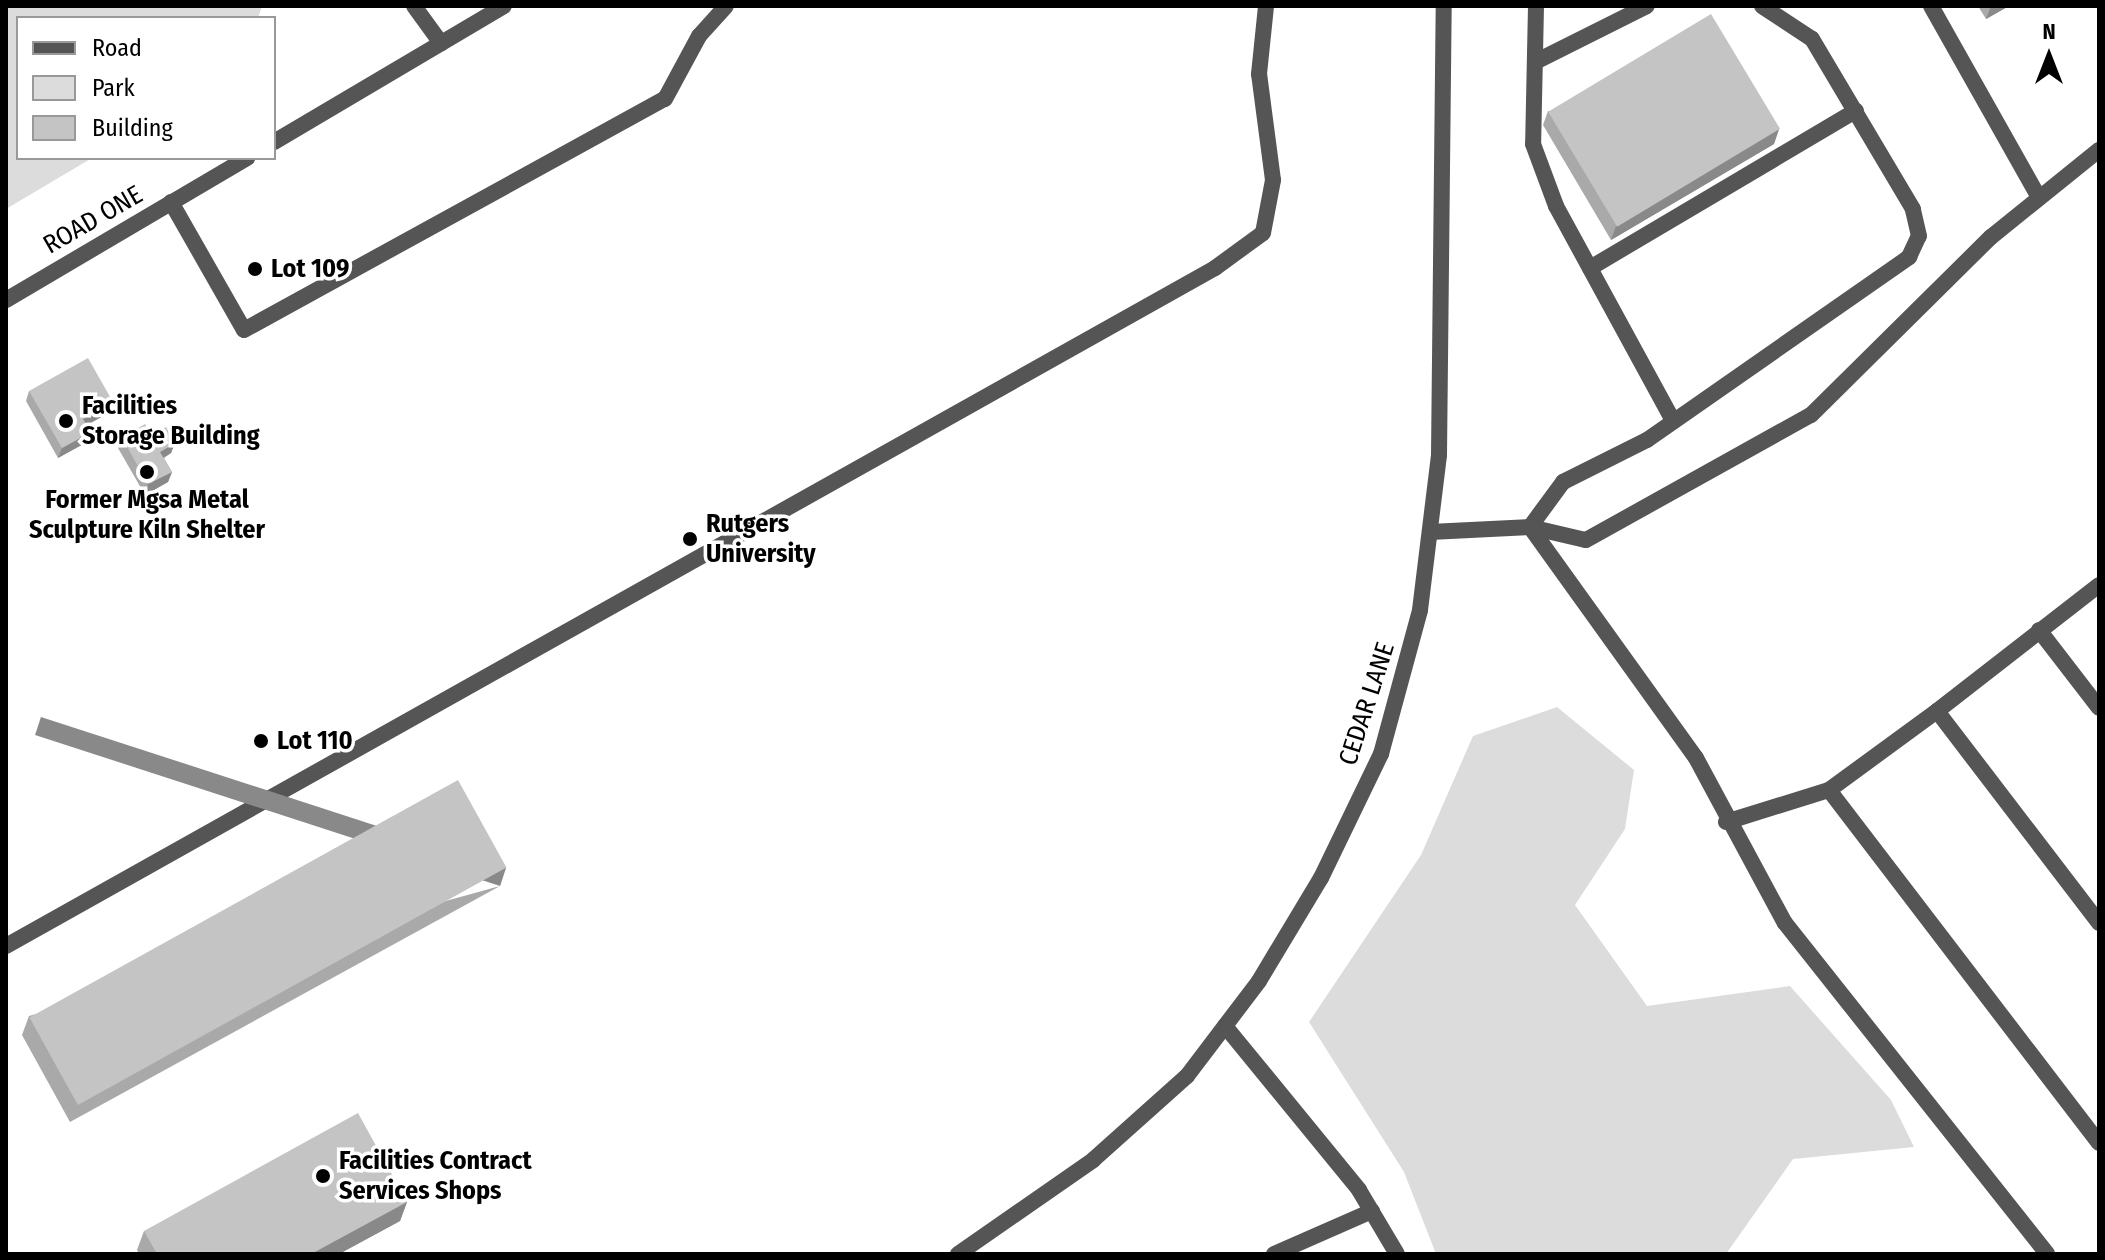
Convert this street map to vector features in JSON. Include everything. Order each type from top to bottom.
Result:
[{"type":"street","points":[[414,6],[441,43]]},
{"type":"street","points":[[276,141],[504,6]]},
{"type":"street","points":[[171,202],[244,330],[665,99],[699,36],[726,6]]},
{"type":"street","points":[[6,946],[1215,268],[1263,233],[1273,180],[1259,74],[1266,6]]},
{"type":"street","name":"CEDAR LANE","points":[[958,1254],[1093,1160],[1187,1076],[1259,981],[1321,878],[1381,754],[1420,610],[1439,455],[1444,6]]},
{"type":"street","points":[[1536,6],[1533,144],[1556,206],[1673,421]]},
{"type":"street","points":[[1535,62],[1647,6]]},
{"type":"street","points":[[1530,527],[1563,482],[1673,421],[1909,257],[1919,236],[1913,209],[1812,39],[1762,6]]},
{"type":"street","points":[[1931,6],[2039,198]]},
{"type":"street","points":[[1590,268],[1856,111]]},
{"type":"street","points":[[1430,532],[1530,527],[1586,540],[1811,415],[1991,237],[2099,150]]},
{"type":"street","name":"ROAD ONE","points":[[6,300],[244,160]]},
{"type":"street","points":[[1530,527],[1696,758],[1726,822],[1785,923],[2047,1254]]},
{"type":"street","points":[[1726,822],[1829,790],[2099,585]]},
{"type":"street","points":[[2039,630],[2099,708]]},
{"type":"street","points":[[1937,711],[2099,923]]},
{"type":"street","points":[[1829,790],[2099,1143]]},
{"type":"street","points":[[1225,1026],[1372,1211],[1397,1254]]},
{"type":"street","points":[[1274,1254],[1372,1211]]},
{"type":"green space","points":[[6,6],[262,6],[259,16],[16,16],[16,160],[89,160],[6,209]]},
{"type":"green space","points":[[1557,707],[1634,770],[1625,829],[1575,905],[1647,1006],[1790,986],[1891,1100],[1914,1147],[1793,1159],[1726,1254],[1436,1254],[1404,1172],[1309,1022],[1421,855],[1473,736]]},
{"type":"building","points":[[1711,14],[1780,129],[1617,227],[1548,112]]},
{"type":"building","name":"Facilities Storage Building","points":[[88,358],[113,402],[83,419],[91,432],[62,448],[29,391]]},
{"type":"building","name":"Former Mgsa Metal Sculpture Kiln Shelter","points":[[145,424],[152,436],[166,427],[175,443],[160,452],[172,472],[148,484],[122,438]]},
{"type":"building","points":[[458,780],[506,867],[78,1105],[29,1018]]},
{"type":"building","name":"Facilities Contract Services Shops","points":[[358,1113],[407,1202],[311,1254],[157,1254],[144,1231]]},
{"type":"place","name":"Lot 109","points":[[255,269]]},
{"type":"place","name":"Facilities Storage Building","points":[[66,421]]},
{"type":"place","name":"Former Mgsa Metal Sculpture Kiln Shelter","points":[[147,472]]},
{"type":"place","name":"Rutgers University","points":[[690,539]]},
{"type":"place","name":"Lot 110","points":[[261,741]]},
{"type":"place","name":"Facilities Contract Services Shops","points":[[323,1176]]}]
